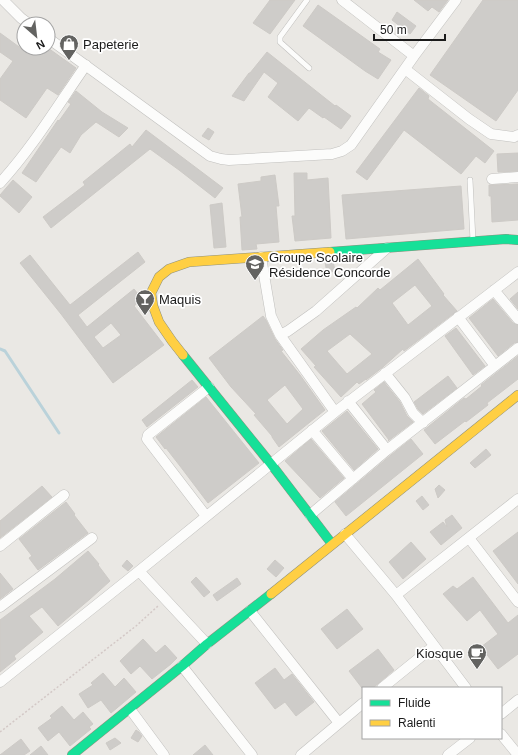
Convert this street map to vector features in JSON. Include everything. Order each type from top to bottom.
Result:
[{"type":"street","points":[[3,0],[19,16]]},
{"type":"street","points":[[342,0],[414,56]]},
{"type":"street","points":[[56,44],[210,156],[229,160],[332,154],[342,151],[351,145],[456,0]]},
{"type":"street","points":[[0,183],[26,153],[86,65]]},
{"type":"street","points":[[405,69],[469,119],[491,134],[514,137],[518,135]]},
{"type":"street","points":[[492,179],[518,178]]},
{"type":"street","points":[[332,544],[271,464],[172,341],[159,322],[153,306],[151,293],[159,277],[169,269],[189,262],[506,239],[518,240]]},
{"type":"street","points":[[280,335],[316,311],[387,248]]},
{"type":"street","points":[[261,257],[271,316],[280,335],[335,412]]},
{"type":"street","points":[[0,682],[348,401],[518,272]]},
{"type":"street","points":[[494,290],[518,319]]},
{"type":"street","points":[[458,317],[495,366]]},
{"type":"street","points":[[310,515],[387,450],[518,348]]},
{"type":"street","points":[[385,373],[405,398],[413,412],[423,423]]},
{"type":"street","points":[[206,516],[147,439],[148,435],[209,387]]},
{"type":"street","points":[[72,755],[130,709],[207,644],[518,395]]},
{"type":"street","points":[[348,401],[387,450]]},
{"type":"street","points":[[312,430],[353,479]]},
{"type":"street","points":[[0,546],[64,495]]},
{"type":"street","points":[[396,595],[518,498]]},
{"type":"street","points":[[344,534],[396,595],[465,687]]},
{"type":"street","points":[[0,607],[92,538]]},
{"type":"street","points":[[469,538],[518,602]]},
{"type":"street","points":[[139,571],[207,644]]},
{"type":"street","points":[[250,610],[339,723]]},
{"type":"street","points":[[383,687],[434,646]]},
{"type":"street","points":[[182,666],[252,755]]},
{"type":"street","points":[[502,713],[518,700]]},
{"type":"street","points":[[301,755],[362,705]]},
{"type":"street","points":[[130,709],[164,755]]},
{"type":"street","points":[[502,735],[518,755]]},
{"type":"street","points":[[448,755],[469,739]]},
{"type":"lane","points":[[307,0],[280,37],[280,42],[309,68]]},
{"type":"lane","points":[[470,180],[473,242]]},
{"type":"path","points":[[0,732],[136,626],[166,599]]},
{"type":"building","points":[[270,0],[295,0],[270,34],[253,23]]},
{"type":"building","points":[[414,0],[448,0],[439,12],[432,7],[428,11]]},
{"type":"building","points":[[483,0],[518,0],[518,90],[496,121],[430,75]]},
{"type":"building","points":[[318,5],[380,49],[378,52],[391,60],[378,79],[303,26]]},
{"type":"building","points":[[397,12],[416,26],[410,34],[392,20]]},
{"type":"building","points":[[0,33],[16,45],[16,56],[56,56],[56,54],[76,68],[58,95],[47,88],[26,118],[0,100],[0,79],[13,61],[0,52]]},
{"type":"building","points":[[267,52],[335,106],[336,105],[351,116],[341,129],[309,108],[298,121],[268,97],[278,83],[264,72],[244,101],[232,96]]},
{"type":"building","points":[[419,88],[429,96],[428,99],[494,151],[485,163],[476,156],[461,174],[404,130],[367,180],[356,172]]},
{"type":"building","points":[[76,91],[102,112],[128,128],[119,137],[96,122],[81,135],[70,153],[61,147],[36,182],[22,173],[58,120],[59,121],[71,104],[68,102]]},
{"type":"building","points":[[208,128],[214,132],[209,140],[202,136]]},
{"type":"building","points":[[146,130],[223,188],[215,198],[150,149],[51,228],[43,217],[85,185],[83,182],[130,144],[132,147]]},
{"type":"building","points":[[518,153],[518,171],[498,172],[497,154]]},
{"type":"building","points":[[294,173],[307,173],[307,180],[328,178],[331,238],[295,241],[292,216],[295,216]]},
{"type":"building","points":[[275,175],[279,206],[276,206],[279,242],[256,244],[257,249],[242,250],[240,217],[242,217],[238,184],[261,181],[261,177]]},
{"type":"building","points":[[13,180],[32,197],[19,213],[0,196]]},
{"type":"building","points":[[518,184],[518,220],[492,222],[489,185]]},
{"type":"building","points":[[461,186],[464,229],[346,239],[342,195]]},
{"type":"building","points":[[222,203],[226,247],[214,248],[210,205]]},
{"type":"building","points":[[138,252],[145,262],[78,315],[87,327],[134,289],[142,299],[134,306],[164,345],[113,383],[20,263],[30,255],[70,305]],"holes":[[[111,323],[121,335],[103,348],[94,337]]]},
{"type":"building","points":[[418,259],[444,294],[443,295],[457,311],[404,351],[403,349],[366,380],[359,384],[357,382],[341,397],[314,367],[316,366],[301,349],[323,330],[356,307],[357,308],[378,288],[380,290]],"holes":[[[415,285],[432,306],[408,325],[392,303]],[[350,334],[372,354],[347,374],[327,351]]]},
{"type":"building","points":[[333,261],[335,271],[327,273],[325,262]]},
{"type":"building","points":[[518,292],[518,309],[510,299]]},
{"type":"building","points":[[493,299],[513,323],[518,325],[518,342],[514,343],[498,356],[469,318]]},
{"type":"building","points":[[263,316],[275,339],[283,350],[281,351],[325,410],[279,447],[272,436],[254,415],[256,414],[231,387],[209,358]],"holes":[[[285,385],[303,409],[287,424],[267,400]]]},
{"type":"building","points":[[456,328],[485,366],[473,375],[445,336]]},
{"type":"building","points":[[518,356],[518,379],[487,403],[488,405],[435,444],[424,430],[464,398],[466,399],[482,386],[481,385]]},
{"type":"building","points":[[448,376],[457,388],[423,414],[414,402]]},
{"type":"building","points":[[192,380],[198,387],[147,427],[142,420]]},
{"type":"building","points":[[384,382],[400,402],[407,416],[413,422],[388,441],[389,440],[362,404],[376,392],[374,390]]},
{"type":"building","points":[[206,397],[259,463],[208,503],[156,437]]},
{"type":"building","points":[[347,411],[378,449],[354,470],[322,431]]},
{"type":"building","points":[[311,439],[344,478],[320,498],[285,461]]},
{"type":"building","points":[[411,439],[423,454],[346,516],[335,502]]},
{"type":"building","points":[[486,449],[491,455],[475,468],[470,463]]},
{"type":"building","points":[[439,485],[445,490],[438,498],[435,489]]},
{"type":"building","points":[[42,486],[52,497],[0,538],[0,521]]},
{"type":"building","points":[[422,496],[429,505],[423,510],[416,501]]},
{"type":"building","points":[[66,502],[88,533],[38,570],[29,558],[32,556],[19,539]]},
{"type":"building","points":[[452,515],[462,528],[441,545],[430,532],[443,522],[447,527],[445,520]]},
{"type":"building","points":[[518,532],[518,584],[493,551]]},
{"type":"building","points":[[411,542],[426,559],[403,579],[389,562]]},
{"type":"building","points":[[88,551],[110,581],[58,626],[42,607],[29,616],[43,632],[14,656],[16,659],[0,672],[0,620],[55,579]]},
{"type":"building","points":[[127,560],[133,566],[128,571],[122,566]]},
{"type":"building","points":[[275,560],[284,568],[276,577],[267,569]]},
{"type":"building","points":[[0,573],[13,589],[0,599]]},
{"type":"building","points":[[196,577],[210,592],[204,597],[191,582]]},
{"type":"building","points":[[473,577],[508,623],[518,615],[518,654],[498,669],[481,647],[498,634],[480,610],[467,621],[443,594],[453,586],[457,589]]},
{"type":"building","points":[[237,578],[241,584],[217,601],[213,595]]},
{"type":"building","points":[[347,609],[363,629],[337,649],[321,629]]},
{"type":"building","points":[[143,639],[156,653],[165,645],[177,658],[152,679],[140,666],[131,674],[120,661]]},
{"type":"building","points":[[378,649],[394,670],[374,687],[362,688],[349,671]]},
{"type":"building","points":[[275,668],[284,680],[292,674],[314,702],[296,716],[285,702],[275,709],[255,683]]},
{"type":"building","points":[[103,673],[115,687],[124,678],[136,692],[111,713],[101,700],[88,708],[79,694],[93,685],[91,683]]},
{"type":"building","points":[[62,706],[74,720],[83,712],[93,724],[89,727],[91,729],[70,746],[59,732],[48,741],[38,728],[52,718],[50,716]]},
{"type":"building","points":[[136,730],[142,736],[138,742],[131,738]]},
{"type":"building","points":[[115,738],[121,743],[110,750],[106,743]]},
{"type":"building","points":[[21,739],[30,751],[24,755],[0,755]]},
{"type":"building","points":[[205,745],[213,755],[193,755]]},
{"type":"building","points":[[41,746],[48,755],[30,755]]},
{"type":"waterway","points":[[0,349],[5,351],[59,433]]},
{"type":"traffic: fast","points":[[330,252],[506,239],[518,240]]},
{"type":"traffic: fast","points":[[183,355],[271,464],[332,544]]},
{"type":"traffic: fast","points":[[72,755],[207,644],[271,594]]},
{"type":"traffic: slow","points":[[183,355],[159,322],[153,306],[151,293],[159,277],[169,269],[189,262],[330,252]]},
{"type":"traffic: slow","points":[[271,594],[518,395]]},
{"type":"place","name":"Papeterie","points":[[69,61]]},
{"type":"place","name":"Groupe Scolaire Résidence Concorde","points":[[255,281]]},
{"type":"place","name":"Maquis","points":[[145,316]]},
{"type":"place","name":"Kiosque","points":[[477,670]]}]
